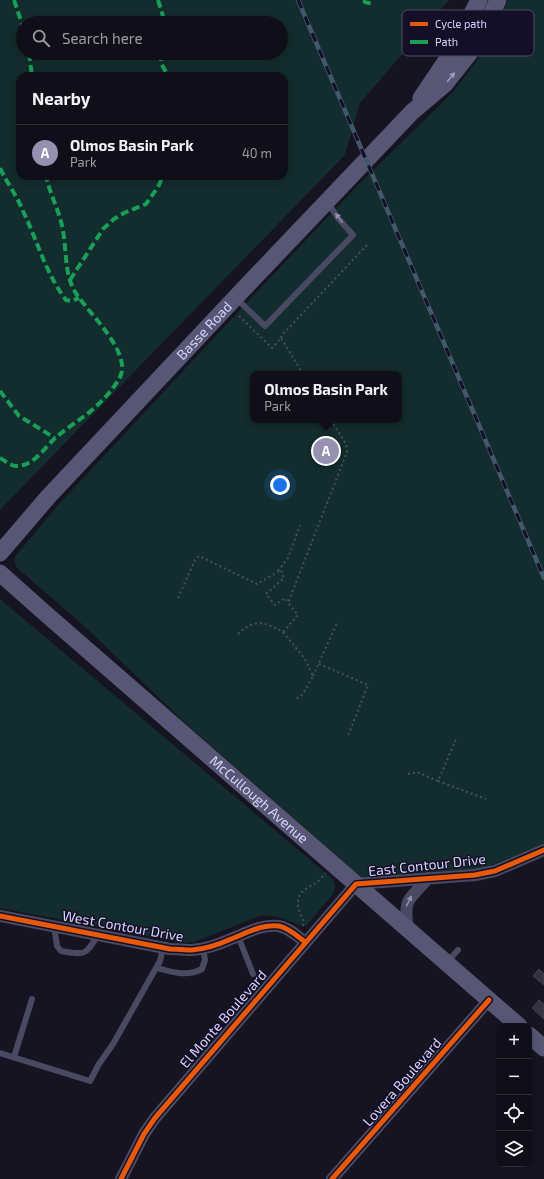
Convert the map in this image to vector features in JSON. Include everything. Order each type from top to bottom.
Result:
[{"type":"main road","name":"Basse Road","points":[[474,10],[479,0]]},
{"type":"main road","name":"Basse Road","points":[[493,10],[498,0]]},
{"type":"main road","name":"Basse Road","points":[[412,112],[449,56]]},
{"type":"main road","name":"Basse Road","points":[[0,553],[48,497],[235,298],[412,112],[445,84],[467,56]]},
{"type":"main road","name":"McCullough Avenue","points":[[0,573],[516,1023]]},
{"type":"street","name":"East Contour Drive","points":[[356,884],[375,884],[428,878],[475,875],[495,870],[544,850]]},
{"type":"street","name":"East Contour Drive","points":[[408,929],[406,912],[408,901],[428,878]]},
{"type":"street","name":"El Monte Boulevard","points":[[121,1179],[144,1134],[155,1118],[356,884]]},
{"type":"street","name":"West Contour Drive","points":[[0,916],[163,948],[193,950],[231,939],[257,928],[278,926],[286,928],[305,942]]},
{"type":"street","name":"Lovera Boulevard","points":[[332,1179],[489,1000]]},
{"type":"lane","points":[[235,298],[265,326],[353,235],[338,218],[327,201]]},
{"type":"lane","points":[[54,926],[57,946],[61,950],[80,954],[86,952],[90,948],[98,935]]},
{"type":"lane","points":[[238,936],[253,974]]},
{"type":"lane","points":[[157,968],[178,973],[194,973],[202,969],[204,960],[203,947]]},
{"type":"lane","points":[[0,1053],[90,1081],[157,968],[163,948]]},
{"type":"lane","points":[[447,963],[458,950]]},
{"type":"lane","points":[[14,1057],[32,999]]},
{"type":"path","points":[[239,316],[272,348],[282,335],[368,244]]},
{"type":"path","points":[[281,338],[301,371]]},
{"type":"path","points":[[288,604],[347,452],[346,444],[333,423]]},
{"type":"path","points":[[178,598],[195,560],[199,556],[257,584],[277,572],[288,558],[300,525]]},
{"type":"path","points":[[277,572],[281,570],[284,578],[266,594],[275,605],[285,598],[288,604],[298,615],[283,632]]},
{"type":"path","points":[[295,700],[302,694],[313,676],[338,621]]},
{"type":"path","points":[[238,634],[246,627],[258,622],[283,632],[305,659],[313,676]]},
{"type":"path","points":[[319,664],[368,685],[348,736]]},
{"type":"path","points":[[438,780],[457,737]]},
{"type":"path","points":[[408,774],[417,772],[486,799]]},
{"type":"path","points":[[303,926],[304,921],[298,909],[299,898],[304,889],[316,883],[326,872]]},
{"type":"green space","points":[[0,0],[449,0],[440,10],[402,10],[402,54],[360,103],[345,155],[0,510]]},
{"type":"green space","points":[[508,0],[544,0],[544,844],[485,868],[467,871],[363,879],[182,720],[82,624],[16,567],[14,558],[58,505],[268,280],[361,182],[453,92],[480,56],[534,56],[534,10],[504,10]]},
{"type":"green space","points":[[0,599],[333,879],[335,885],[334,893],[306,926],[275,916],[260,916],[194,942],[182,943],[0,908]]},
{"type":"building","points":[[539,969],[544,974],[544,985],[533,976]]},
{"type":"building","points":[[539,1000],[544,1004],[544,1019],[532,1008]]},
{"type":"railway","points":[[298,0],[544,578]]},
{"type":"marked path","points":[[14,0],[19,16]]},
{"type":"marked path","points":[[158,0],[163,16]]},
{"type":"marked path","points":[[364,0],[365,2],[373,4]]},
{"type":"marked path","points":[[30,60],[31,72]]},
{"type":"marked path","points":[[161,60],[166,72]]},
{"type":"marked path","points":[[0,168],[21,205],[47,268],[59,290],[66,300],[72,301],[79,298]]},
{"type":"marked path","points":[[0,458],[14,466],[22,466],[32,461],[54,439],[104,399],[120,377],[122,367],[120,357],[108,334],[73,288],[68,272],[62,224],[47,180]]},
{"type":"marked path","points":[[70,280],[103,229],[114,219],[124,213],[146,204],[161,180]]},
{"type":"marked path","points":[[0,391],[19,416],[55,438]]},
{"type":"cycle path","points":[[121,1179],[144,1134],[155,1118],[356,884],[475,875],[495,871],[544,850]]},
{"type":"cycle path","points":[[0,916],[170,949],[202,949],[266,926],[279,926],[286,928],[305,942]]},
{"type":"cycle path","points":[[332,1179],[489,1000]]},
{"type":"place","name":"Olmos Basin Park","points":[[326,451]]}]
